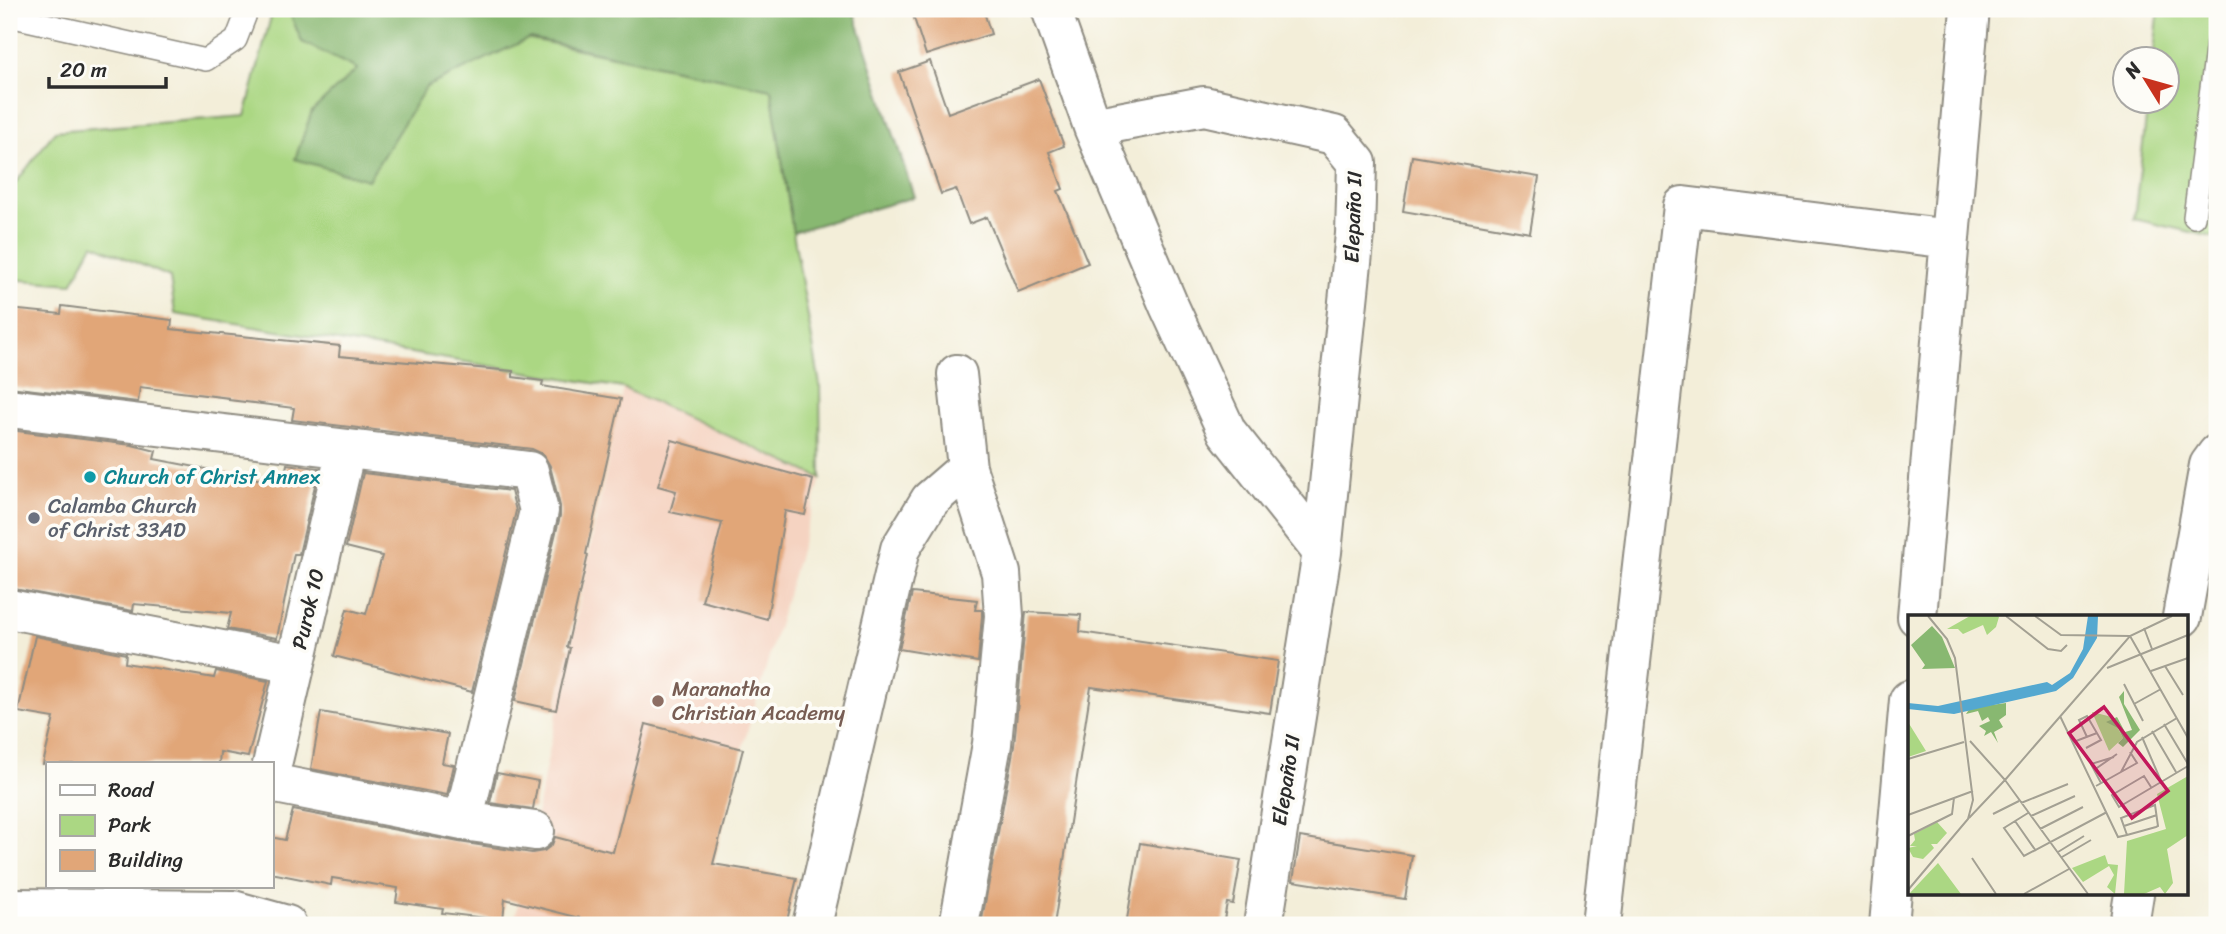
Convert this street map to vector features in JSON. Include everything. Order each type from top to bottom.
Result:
[{"type":"street","points":[[1051,9],[1093,127],[1169,306],[1227,432],[1322,552]]},
{"type":"street","points":[[1917,615],[1970,9]]},
{"type":"street","name":"Elepaño II","points":[[1093,127],[1204,106],[1334,135],[1357,163],[1355,234],[1322,552],[1263,925]]},
{"type":"street","points":[[1601,925],[1684,205],[1950,239]]},
{"type":"street","points":[[957,374],[967,468],[1002,573],[1004,616],[992,744],[960,925]]},
{"type":"street","points":[[9,408],[529,471],[539,511],[463,821]]},
{"type":"street","name":"Purok 10","points":[[273,762],[346,449]]},
{"type":"street","points":[[2182,615],[2209,465],[2217,454]]},
{"type":"street","points":[[812,925],[900,549],[930,500],[967,468]]},
{"type":"street","points":[[9,609],[295,664]]},
{"type":"street","points":[[1889,925],[1908,711]]},
{"type":"street","points":[[273,783],[463,821],[535,831]]},
{"type":"street","points":[[2129,925],[2134,895]]},
{"type":"street","points":[[9,908],[237,899],[287,925]]},
{"type":"lane","points":[[9,16],[206,60],[236,40],[248,9]]},
{"type":"lane","points":[[2194,217],[2217,41]]},
{"type":"shaded area","name":"Maranatha Christian Academy","points":[[623,388],[821,478],[691,925],[514,924]]},
{"type":"green space","points":[[273,9],[385,9],[771,89],[820,385],[821,478],[623,388],[175,314],[170,277],[93,244],[72,284],[9,279],[9,192],[55,131],[245,116]]},
{"type":"green space","points":[[288,9],[853,9],[914,197],[793,232],[771,89],[530,38],[426,87],[368,180],[295,159],[312,111],[357,69],[302,42]]},
{"type":"green space","points":[[2159,9],[2217,9],[2217,238],[2134,219],[2146,116],[2180,116],[2180,46],[2155,46]]},
{"type":"building","points":[[911,9],[983,9],[991,34],[926,55]]},
{"type":"building","points":[[930,61],[948,113],[1039,79],[1064,146],[1049,152],[1063,189],[1058,191],[1088,263],[1018,292],[987,217],[969,224],[956,189],[941,194],[899,72]]},
{"type":"building","points":[[1412,156],[1539,177],[1530,233],[1403,211]]},
{"type":"building","points":[[62,306],[172,320],[171,329],[340,346],[339,356],[513,371],[513,377],[543,381],[542,386],[621,399],[586,554],[588,555],[556,710],[515,701],[560,516],[550,466],[543,454],[532,449],[292,420],[294,408],[229,398],[140,387],[138,402],[9,387],[9,309],[61,314]]},
{"type":"building","points":[[9,430],[132,445],[156,451],[154,459],[283,484],[287,464],[319,468],[299,554],[294,554],[277,638],[227,629],[231,613],[134,604],[133,611],[9,588]]},
{"type":"building","points":[[672,440],[813,480],[805,515],[785,511],[767,619],[702,601],[722,523],[670,512],[676,491],[658,486]]},
{"type":"building","points":[[363,473],[511,491],[516,511],[472,692],[334,656],[347,609],[366,614],[382,556],[346,547]]},
{"type":"building","points":[[912,593],[977,600],[975,610],[982,610],[978,662],[899,649]]},
{"type":"building","points":[[1026,612],[1081,615],[1080,632],[1278,661],[1270,713],[1091,687],[1054,925],[981,925],[1014,746]]},
{"type":"building","points":[[35,636],[126,654],[125,663],[214,678],[216,671],[268,681],[248,757],[220,752],[219,762],[43,764],[54,718],[18,712]]},
{"type":"building","points":[[321,712],[448,734],[442,763],[454,765],[447,795],[311,769]]},
{"type":"building","points":[[646,724],[743,749],[713,864],[797,878],[786,925],[608,925],[505,899],[503,920],[442,913],[443,909],[396,902],[398,888],[332,878],[331,885],[273,873],[273,837],[285,840],[293,810],[459,842],[532,853],[544,851],[552,845],[555,837],[613,852]]},
{"type":"building","points":[[497,773],[538,781],[533,809],[490,803]]},
{"type":"building","points":[[1300,837],[1412,855],[1405,899],[1293,881]]},
{"type":"building","points":[[1140,843],[1241,860],[1233,904],[1227,903],[1223,925],[1126,925]]},
{"type":"place","name":"Church of Christ Annex","points":[[90,477]]},
{"type":"place","name":"Calamba Church of Christ 33AD","points":[[34,518]]},
{"type":"place","name":"Maranatha Christian Academy","points":[[658,701]]}]
